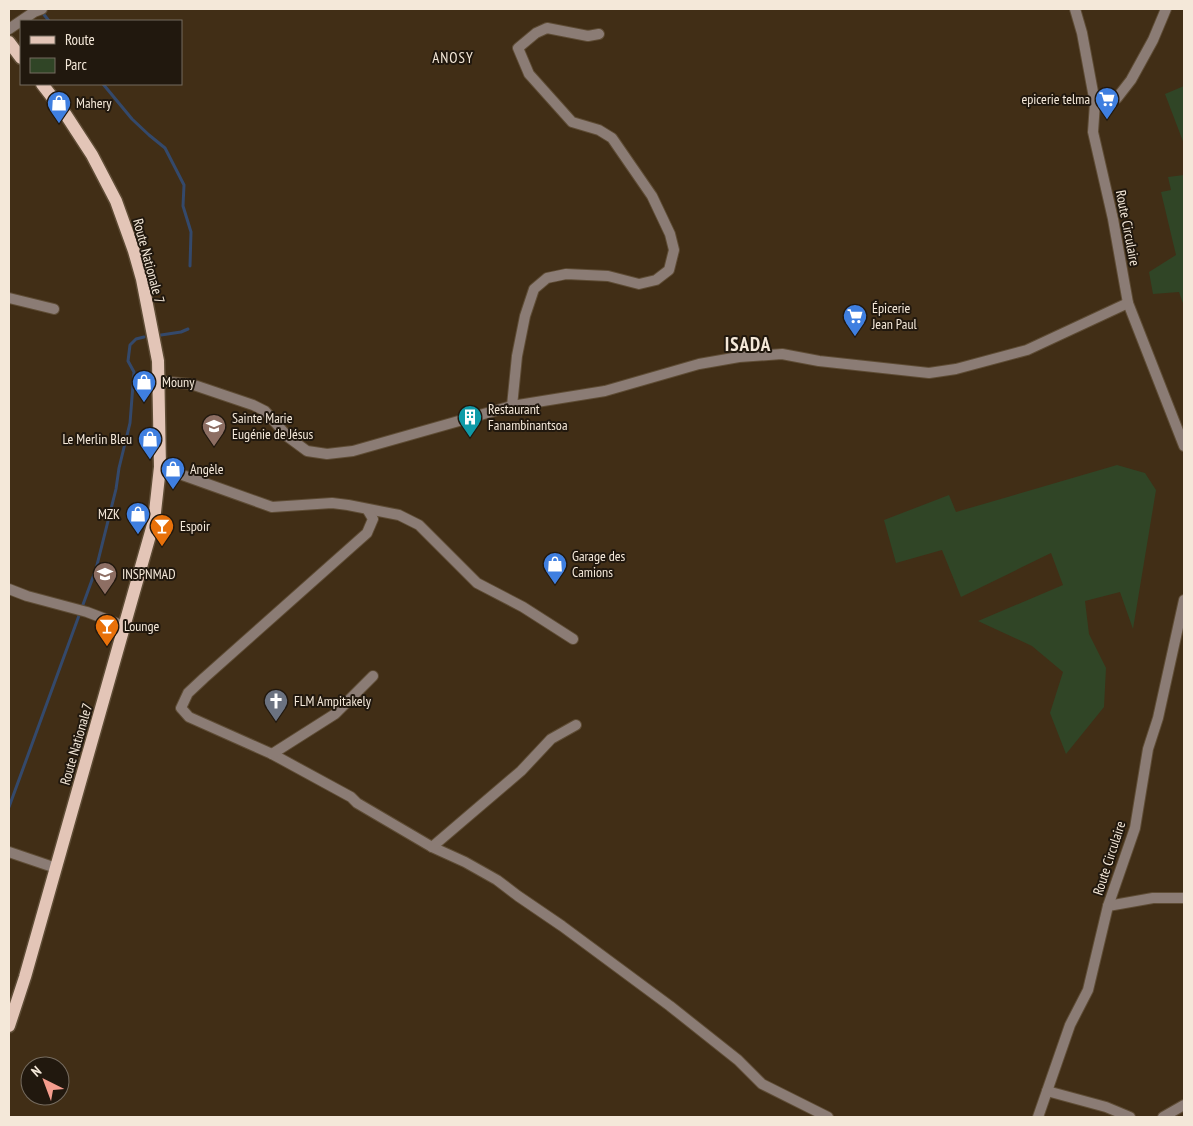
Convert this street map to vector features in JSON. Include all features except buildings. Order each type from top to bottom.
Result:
[{"type":"main road","points":[[9,42],[20,57]]},
{"type":"main road","name":"Route Nationale 7","points":[[43,85],[66,115],[92,155],[116,201],[134,251],[142,279],[158,360],[160,467]]},
{"type":"main road","name":"Route Nationale7","points":[[9,1026],[25,977],[154,521],[160,467]]},
{"type":"street","name":"Route Circulaire","points":[[1075,9],[1082,33],[1095,103],[1093,132],[1113,219],[1128,303],[1184,446]]},
{"type":"street","points":[[1095,103],[1117,98],[1131,80],[1154,40],[1166,9]]},
{"type":"street","points":[[23,20],[38,10]]},
{"type":"street","points":[[9,29],[20,22]]},
{"type":"street","points":[[512,406],[517,356],[525,316],[534,289],[547,278],[566,274],[608,276],[639,284],[656,280],[669,270],[674,250],[670,234],[652,196],[612,138],[599,130],[572,122],[529,74],[518,48],[536,33],[547,28],[588,36],[599,34]]},
{"type":"street","points":[[9,298],[54,309]]},
{"type":"street","points":[[158,381],[191,384],[253,405],[265,411],[288,437],[307,451],[327,454],[353,451],[512,406],[605,391],[699,364],[739,357],[782,354],[819,361],[928,373],[956,369],[1027,350],[1128,303]]},
{"type":"street","points":[[160,467],[272,507],[332,503],[399,515],[419,525],[477,583],[523,607],[573,639]]},
{"type":"street","points":[[367,509],[373,519],[367,534],[188,693],[181,708],[189,718],[272,754],[351,797],[357,803],[432,847],[465,862],[497,880],[562,926],[731,1054],[762,1084],[828,1117]]},
{"type":"street","points":[[9,589],[27,596],[87,612],[124,626]]},
{"type":"street","name":"Route Circulaire","points":[[1038,1117],[1070,1025],[1088,990],[1108,906],[1135,828],[1148,748],[1158,718],[1184,600]]},
{"type":"street","points":[[272,754],[335,714],[373,676]]},
{"type":"street","points":[[432,847],[521,771],[551,739],[576,725]]},
{"type":"street","points":[[9,852],[56,868]]},
{"type":"street","points":[[1108,906],[1153,898],[1184,898]]},
{"type":"street","points":[[1047,1091],[1106,1107],[1130,1117]]},
{"type":"street","points":[[1163,1117],[1184,1105]]},
{"type":"green space","points":[[1184,86],[1184,144],[1165,94]]},
{"type":"green space","points":[[1184,175],[1184,306],[1179,292],[1153,294],[1149,272],[1176,255],[1161,192],[1171,190],[1168,177]]},
{"type":"green space","points":[[1117,465],[1145,473],[1156,490],[1133,629],[1120,592],[1085,601],[1089,634],[1106,668],[1104,707],[1066,754],[1050,713],[1063,672],[1032,646],[978,621],[1063,585],[1051,553],[961,597],[942,550],[896,563],[884,520],[949,495],[956,512]]},
{"type":"waterway","points":[[42,12],[48,20]]},
{"type":"waterway","points":[[104,85],[132,119],[165,148],[184,185],[183,206],[191,232],[190,266]]},
{"type":"waterway","points":[[161,335],[188,329]]},
{"type":"waterway","points":[[9,807],[96,569],[130,423],[134,372],[128,361],[130,345],[136,339],[144,337]]},
{"type":"place","name":"epicerie telma","points":[[1107,120]]},
{"type":"place","name":"Mahery","points":[[59,124]]},
{"type":"place","name":"Épicerie Jean Paul","points":[[855,337]]},
{"type":"place","name":"Mouny","points":[[144,403]]},
{"type":"place","name":"Restaurant Fanambinantsoa","points":[[470,438]]},
{"type":"place","name":"Sainte Marie Eugénie de Jésus","points":[[214,447]]},
{"type":"place","name":"Le Merlin Bleu","points":[[150,460]]},
{"type":"place","name":"Angèle","points":[[173,490]]},
{"type":"place","name":"MZK","points":[[138,535]]},
{"type":"place","name":"Espoir","points":[[162,547]]},
{"type":"place","name":"Garage des Camions","points":[[555,585]]},
{"type":"place","name":"INSPNMAD","points":[[105,595]]},
{"type":"place","name":"Lounge","points":[[107,647]]},
{"type":"place","name":"FLM Ampitakely","points":[[276,722]]},
{"type":"district","name":"ANOSY","points":[[453,58]]},
{"type":"district","name":"ISADA","points":[[748,344]]}]
